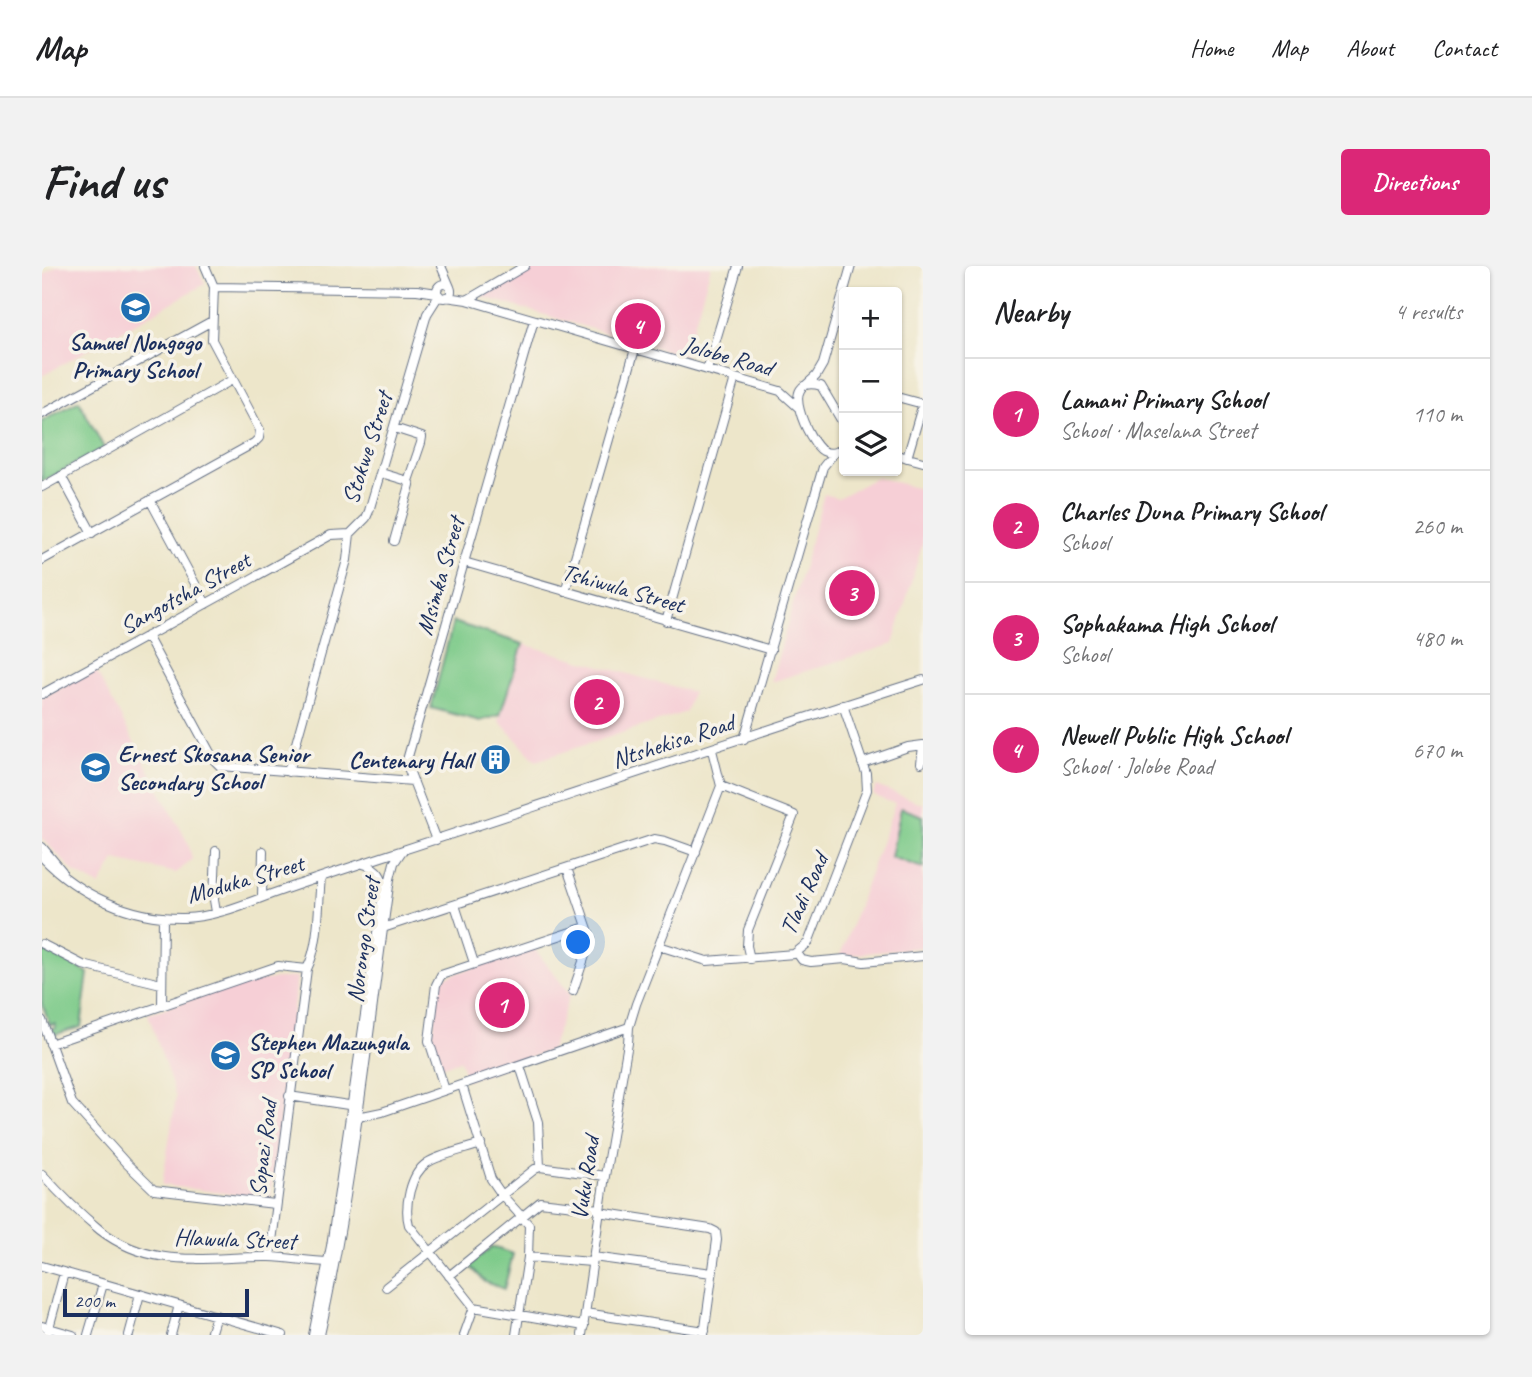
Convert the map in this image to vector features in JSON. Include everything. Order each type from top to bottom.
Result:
[{"type":"street","points":[[42,560],[259,438],[260,430],[215,347],[212,332],[214,287],[205,266]]},
{"type":"street","points":[[440,266],[440,292]]},
{"type":"street","points":[[440,266],[450,288]]},
{"type":"street","points":[[466,299],[525,266]]},
{"type":"street","points":[[707,370],[738,266]]},
{"type":"street","points":[[744,738],[823,467],[820,449],[799,408],[797,396],[816,376],[823,363],[851,266]]},
{"type":"street","points":[[440,292],[447,284],[450,288]]},
{"type":"street","points":[[214,287],[440,292]]},
{"type":"street","name":"Jolobe Road","points":[[450,288],[466,299]]},
{"type":"street","name":"Jolobe Road","points":[[440,292],[780,391],[799,408]]},
{"type":"street","name":"Stokwe Street","points":[[288,772],[347,560],[350,534],[366,518],[427,314],[440,292]]},
{"type":"street","name":"Msimka Street","points":[[436,840],[407,760],[534,320]]},
{"type":"street","points":[[42,414],[212,321]]},
{"type":"street","points":[[565,592],[635,349]]},
{"type":"street","points":[[823,363],[825,390],[839,416]]},
{"type":"street","points":[[666,621],[735,378]]},
{"type":"street","points":[[42,487],[232,380]]},
{"type":"street","points":[[804,386],[816,384],[825,390]]},
{"type":"street","name":"Jolobe Road","points":[[780,391],[804,386]]},
{"type":"street","points":[[902,398],[923,404],[907,458]]},
{"type":"street","points":[[394,428],[423,438],[408,481],[410,485],[394,541]]},
{"type":"street","points":[[820,449],[828,453],[839,450]]},
{"type":"street","points":[[823,467],[839,452]]},
{"type":"street","points":[[902,456],[923,462]]},
{"type":"street","points":[[381,473],[408,481]]},
{"type":"street","points":[[61,476],[92,533]]},
{"type":"street","points":[[150,500],[206,604]]},
{"type":"street","name":"Sangotsha Street","points":[[42,694],[331,535],[350,534]]},
{"type":"street","name":"Tshiwula Street","points":[[464,562],[771,650]]},
{"type":"street","points":[[147,636],[217,763],[225,768],[413,781]]},
{"type":"street","name":"Ntshekisa Road","points":[[436,840],[923,680]]},
{"type":"street","name":"Tladi Road","points":[[721,786],[794,815],[747,930],[747,946],[750,959],[797,953],[810,940],[867,792],[867,778],[843,705]]},
{"type":"street","points":[[862,763],[908,747],[923,746],[921,763]]},
{"type":"street","points":[[712,750],[721,786]]},
{"type":"street","name":"Vuku Road","points":[[583,1331],[629,1027],[721,786]]},
{"type":"street","points":[[383,928],[656,839],[696,852]]},
{"type":"street","name":"Moduka Street","points":[[42,857],[68,879],[115,906],[142,914],[190,917],[262,898],[436,840]]},
{"type":"street","name":"Moduka Street","points":[[42,847],[68,879]]},
{"type":"street","points":[[216,851],[216,912]]},
{"type":"street","points":[[262,898],[263,851]]},
{"type":"street","name":"Norongo Street","points":[[335,1245],[393,867],[402,851]]},
{"type":"street","name":"Norongo Street","points":[[356,1106],[385,856]]},
{"type":"street","name":"Norongo Street","points":[[363,864],[376,869],[384,881]]},
{"type":"street","points":[[567,868],[591,938],[573,991]]},
{"type":"street","name":"Sopazi Road","points":[[270,1257],[289,1096],[321,877]]},
{"type":"street","points":[[455,905],[474,963]]},
{"type":"street","points":[[162,1006],[163,917]]},
{"type":"street","points":[[445,1090],[429,1043],[437,982],[445,973],[586,927]]},
{"type":"street","points":[[42,944],[74,962],[161,984]]},
{"type":"street","points":[[659,946],[708,961],[750,959]]},
{"type":"street","points":[[797,953],[802,960],[811,962],[864,962],[923,956]]},
{"type":"street","points":[[50,1044],[278,966],[307,969]]},
{"type":"street","points":[[42,1020],[75,1107],[154,1190],[275,1204]]},
{"type":"street","points":[[354,1118],[382,1112],[629,1027]]},
{"type":"street","points":[[520,1066],[538,1122],[540,1167]]},
{"type":"street","points":[[462,1085],[490,1176],[502,1195],[529,1225],[528,1257],[516,1335]]},
{"type":"street","points":[[289,1096],[356,1106]]},
{"type":"street","points":[[481,1144],[427,1163],[409,1189],[406,1212],[409,1225],[474,1307],[583,1331]]},
{"type":"street","points":[[386,1287],[540,1167],[605,1176]]},
{"type":"street","name":"Hlawula Street","points":[[42,1174],[71,1205],[101,1230],[142,1251],[191,1261],[270,1257],[328,1262]]},
{"type":"street","points":[[449,1276],[543,1201],[712,1230],[718,1237],[704,1333],[585,1313]]},
{"type":"street","points":[[313,1335],[328,1262],[335,1245]]},
{"type":"street","points":[[320,1335],[335,1245]]},
{"type":"street","points":[[528,1257],[592,1260],[712,1273]]},
{"type":"street","points":[[42,1266],[216,1315],[253,1331],[283,1335]]},
{"type":"street","points":[[64,1273],[46,1330],[73,1335]]},
{"type":"street","points":[[88,1335],[103,1284]]},
{"type":"street","points":[[129,1335],[140,1294]]},
{"type":"street","points":[[170,1335],[179,1305]]},
{"type":"street","points":[[464,1335],[474,1307]]},
{"type":"street","points":[[210,1335],[216,1315]]},
{"type":"shaded area","points":[[57,266],[196,266],[205,284],[42,376],[42,275]]},
{"type":"shaded area","points":[[535,266],[711,266],[685,356],[480,296]]},
{"type":"shaded area","points":[[877,477],[923,490],[923,542],[893,644],[771,682],[824,494],[838,498]]},
{"type":"shaded area","points":[[523,644],[692,692],[686,712],[536,761],[499,721]]},
{"type":"shaded area","name":"Ernest Skosana Senior Secondary School","points":[[95,669],[188,843],[192,859],[176,873],[115,860],[100,886],[75,873],[42,838],[42,698]]},
{"type":"shaded area","points":[[876,786],[923,804],[923,947],[840,956],[895,804],[873,795]]},
{"type":"shaded area","points":[[533,947],[570,994],[551,1050],[467,1080],[460,1060],[441,1067],[432,1039],[443,978]]},
{"type":"shaded area","points":[[297,977],[270,1199],[162,1185],[176,1097],[148,1014],[241,982]]},
{"type":"green space","points":[[79,401],[104,448],[42,482],[42,421]]},
{"type":"green space","points":[[453,622],[523,644],[500,715],[480,721],[431,708]]},
{"type":"green space","points":[[901,808],[923,816],[923,868],[891,857]]},
{"type":"green space","points":[[42,947],[88,973],[81,1027],[53,1035],[51,1030],[56,1028],[55,1024],[50,1025],[42,1003]]},
{"type":"green space","points":[[492,1247],[513,1254],[504,1289],[485,1282],[469,1265]]},
{"type":"place","name":"Samuel Nongogo Primary School","points":[[135,308]]},
{"type":"place","name":"Newell Public High School","points":[[638,326]]},
{"type":"place","name":"Sophakama High School","points":[[852,593]]},
{"type":"place","name":"Charles Duna Primary School","points":[[597,702]]},
{"type":"place","name":"Centenary Hall","points":[[495,760]]},
{"type":"place","name":"Ernest Skosana Senior Secondary School","points":[[95,768]]},
{"type":"place","name":"Lamani Primary School","points":[[502,1005]]},
{"type":"place","name":"Stephen Mazungula SP School","points":[[225,1056]]}]
